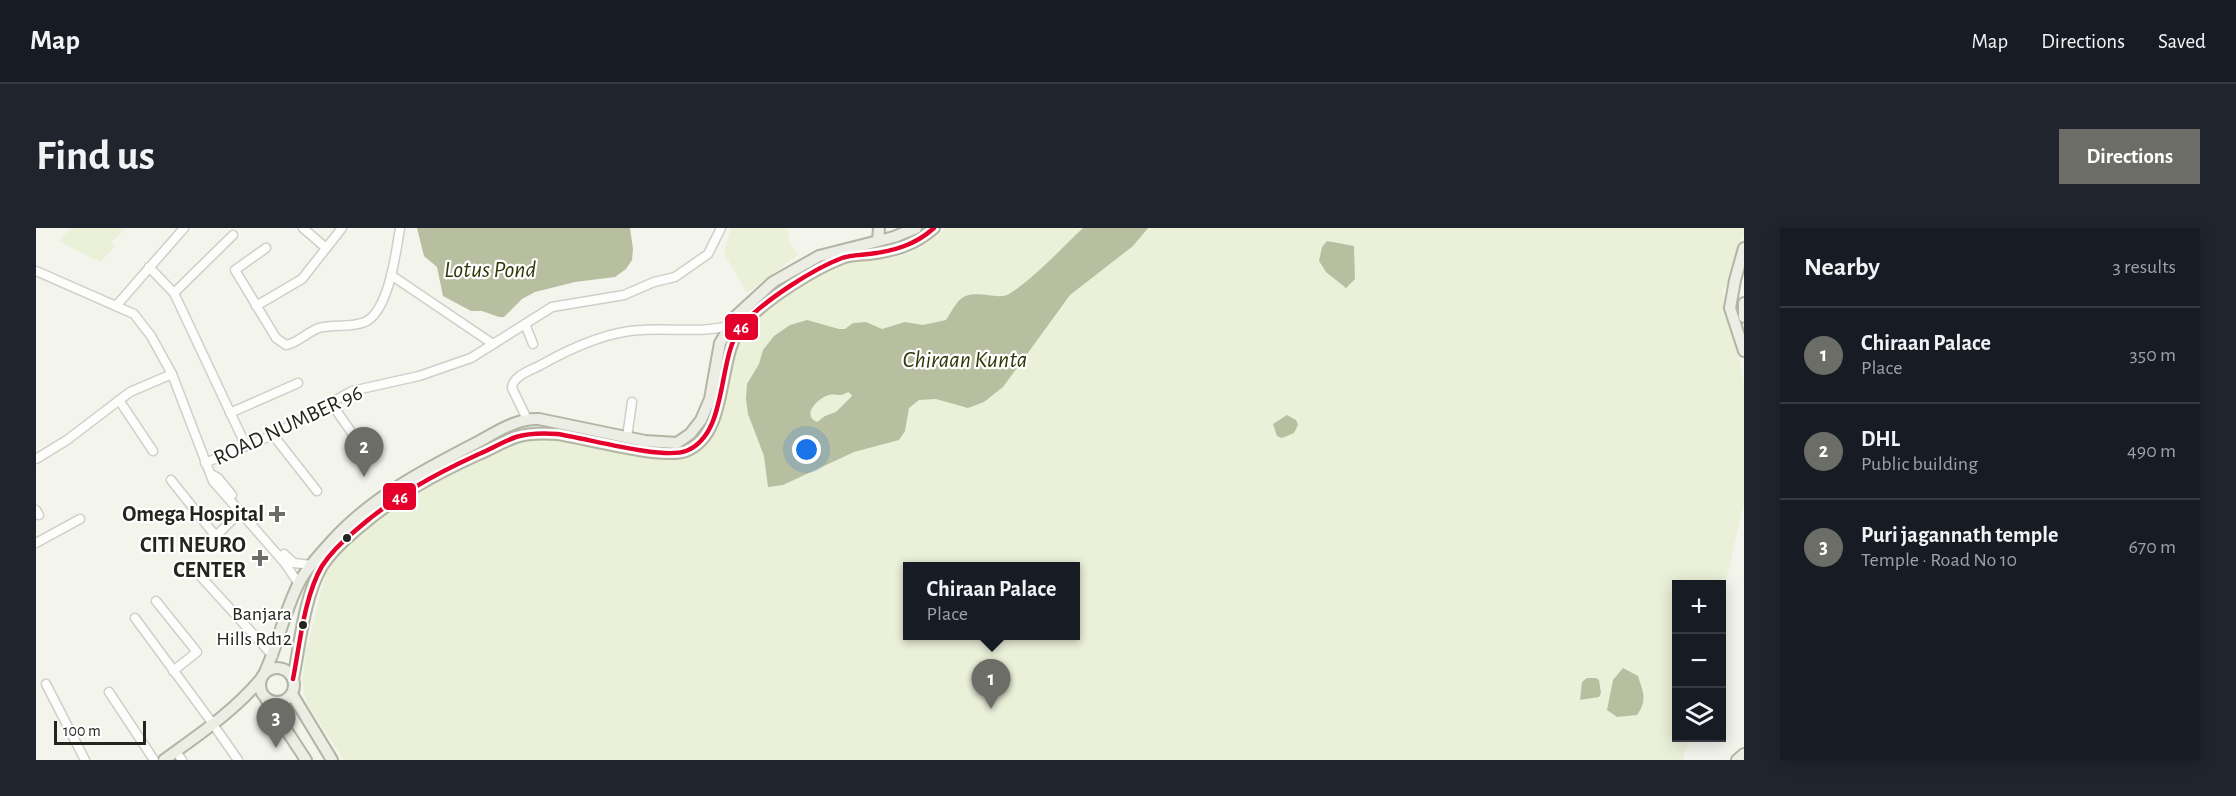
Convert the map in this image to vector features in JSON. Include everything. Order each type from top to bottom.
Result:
[{"type":"main road","points":[[878,240],[879,228]]},
{"type":"main road","points":[[451,462],[513,424],[527,419],[549,420],[627,437],[676,443],[690,434],[701,420],[710,399],[720,344],[736,316],[782,276],[819,256],[907,233],[916,228]]},
{"type":"main road","points":[[179,759],[243,699],[262,676],[273,656],[299,584],[311,565],[388,492],[451,462],[517,436],[538,433],[557,434],[668,453],[688,450],[706,432],[717,413],[732,343],[744,323],[780,293],[822,267],[844,257],[894,251],[923,238],[934,228]]},
{"type":"main road","points":[[1744,248],[1730,308],[1744,351]]},
{"type":"main road","points":[[1744,303],[1744,316]]},
{"type":"main road","points":[[332,760],[292,694],[293,680],[315,580],[351,527]]},
{"type":"main road","points":[[293,680],[286,670],[275,668],[262,676],[259,687],[306,760]]},
{"type":"main road","points":[[164,760],[244,707],[264,697],[278,703],[292,694]]},
{"type":"main road","points":[[1737,760],[1744,754]]},
{"type":"street","points":[[116,306],[184,228]]},
{"type":"street","points":[[303,228],[326,248]]},
{"type":"street","points":[[256,306],[302,279],[342,228]]},
{"type":"street","points":[[266,248],[235,270],[276,338],[285,345],[313,330],[358,324],[373,318],[391,275],[400,228]]},
{"type":"street","name":"ROAD NUMBER 96","points":[[206,463],[273,435],[352,391],[419,376],[471,358],[552,307],[624,296],[654,282],[675,277],[708,254],[721,228]]},
{"type":"street","points":[[174,293],[232,235]]},
{"type":"street","points":[[149,267],[174,293],[246,446]]},
{"type":"street","points":[[36,271],[134,314],[151,336],[172,374],[213,481],[285,562],[299,584]]},
{"type":"street","points":[[391,275],[494,344]]},
{"type":"street","points":[[525,324],[533,344]]},
{"type":"street","points":[[527,419],[512,388],[513,383],[518,377],[551,359],[620,333],[640,330],[712,330],[729,326]]},
{"type":"street","points":[[712,330],[720,344]]},
{"type":"street","points":[[36,459],[67,440],[119,400],[127,388],[172,374]]},
{"type":"street","points":[[230,413],[298,383]]},
{"type":"street","points":[[119,400],[153,451]]},
{"type":"street","points":[[627,437],[632,402]]},
{"type":"street","points":[[332,403],[369,456]]},
{"type":"street","points":[[273,435],[317,491]]},
{"type":"street","points":[[211,474],[218,478],[290,560],[299,564],[311,565]]},
{"type":"street","points":[[171,480],[214,534],[218,534],[240,512]]},
{"type":"street","points":[[36,543],[80,519]]},
{"type":"street","points":[[193,568],[273,656]]},
{"type":"street","points":[[156,601],[198,652],[173,671]]},
{"type":"street","points":[[135,618],[238,760]]},
{"type":"street","points":[[46,684],[85,760]]},
{"type":"street","points":[[109,692],[154,760]]},
{"type":"shaded area","points":[[71,228],[126,228],[111,242],[115,246],[100,262],[59,241]]},
{"type":"shaded area","points":[[731,228],[786,228],[790,244],[799,254],[747,293],[724,253]]},
{"type":"shaded area","points":[[946,228],[1744,228],[1744,234],[1723,293],[1744,382],[1744,503],[1726,581],[1672,580],[1672,742],[1687,742],[1683,760],[344,760],[307,704],[302,681],[306,652],[326,571],[336,556],[387,512],[424,486],[519,440],[552,438],[675,457],[695,451],[709,438],[718,421],[734,356],[742,336],[753,320],[785,294],[839,264],[857,260],[887,259],[923,246]]},
{"type":"water","name":"Lotus Pond","points":[[417,228],[630,228],[632,260],[626,269],[615,277],[575,282],[535,292],[522,299],[504,317],[499,317],[482,311],[471,311],[443,296],[437,267],[424,256]]},
{"type":"water","name":"Chiraan Kunta","points":[[1083,228],[1148,228],[1133,246],[1070,295],[1003,387],[984,402],[968,408],[936,399],[919,400],[909,408],[905,431],[899,440],[854,452],[783,485],[768,487],[764,456],[748,414],[746,399],[747,384],[759,364],[763,350],[774,336],[790,325],[807,320],[839,329],[845,329],[853,323],[866,322],[882,329],[905,322],[923,325],[946,320],[958,302],[966,296],[978,294],[1002,296],[1015,290]],"holes":[[[848,392],[852,396],[836,412],[817,422],[812,419],[811,411],[820,400],[829,395]]]},
{"type":"water","points":[[1327,241],[1354,246],[1355,279],[1346,288],[1326,272],[1319,261],[1322,247]]},
{"type":"water","points":[[1287,415],[1296,420],[1298,425],[1294,433],[1282,438],[1277,436],[1273,424]]},
{"type":"water","points":[[1623,668],[1638,676],[1643,691],[1643,700],[1637,715],[1617,717],[1607,710],[1613,680]]},
{"type":"water","points":[[1587,678],[1599,680],[1601,693],[1599,697],[1580,700],[1582,682]]},
{"type":"transit line","name":"46","points":[[293,679],[307,606],[322,566],[342,542],[385,507],[446,470],[516,437],[526,435],[557,434],[660,453],[686,451],[700,442],[710,428],[735,337],[753,314],[790,286],[830,263],[848,256],[896,249],[919,239],[934,228]]},
{"type":"place","name":"DHL","points":[[364,477]]},
{"type":"place","name":"Omega Hospital","points":[[277,514]]},
{"type":"place","name":"CITI NEURO CENTER","points":[[260,558]]},
{"type":"place","name":"Banjara Hills Rd12","points":[[303,625]]},
{"type":"place","name":"Chiraan Palace","points":[[991,709]]},
{"type":"place","name":"Puri jagannath temple","points":[[276,748]]}]
